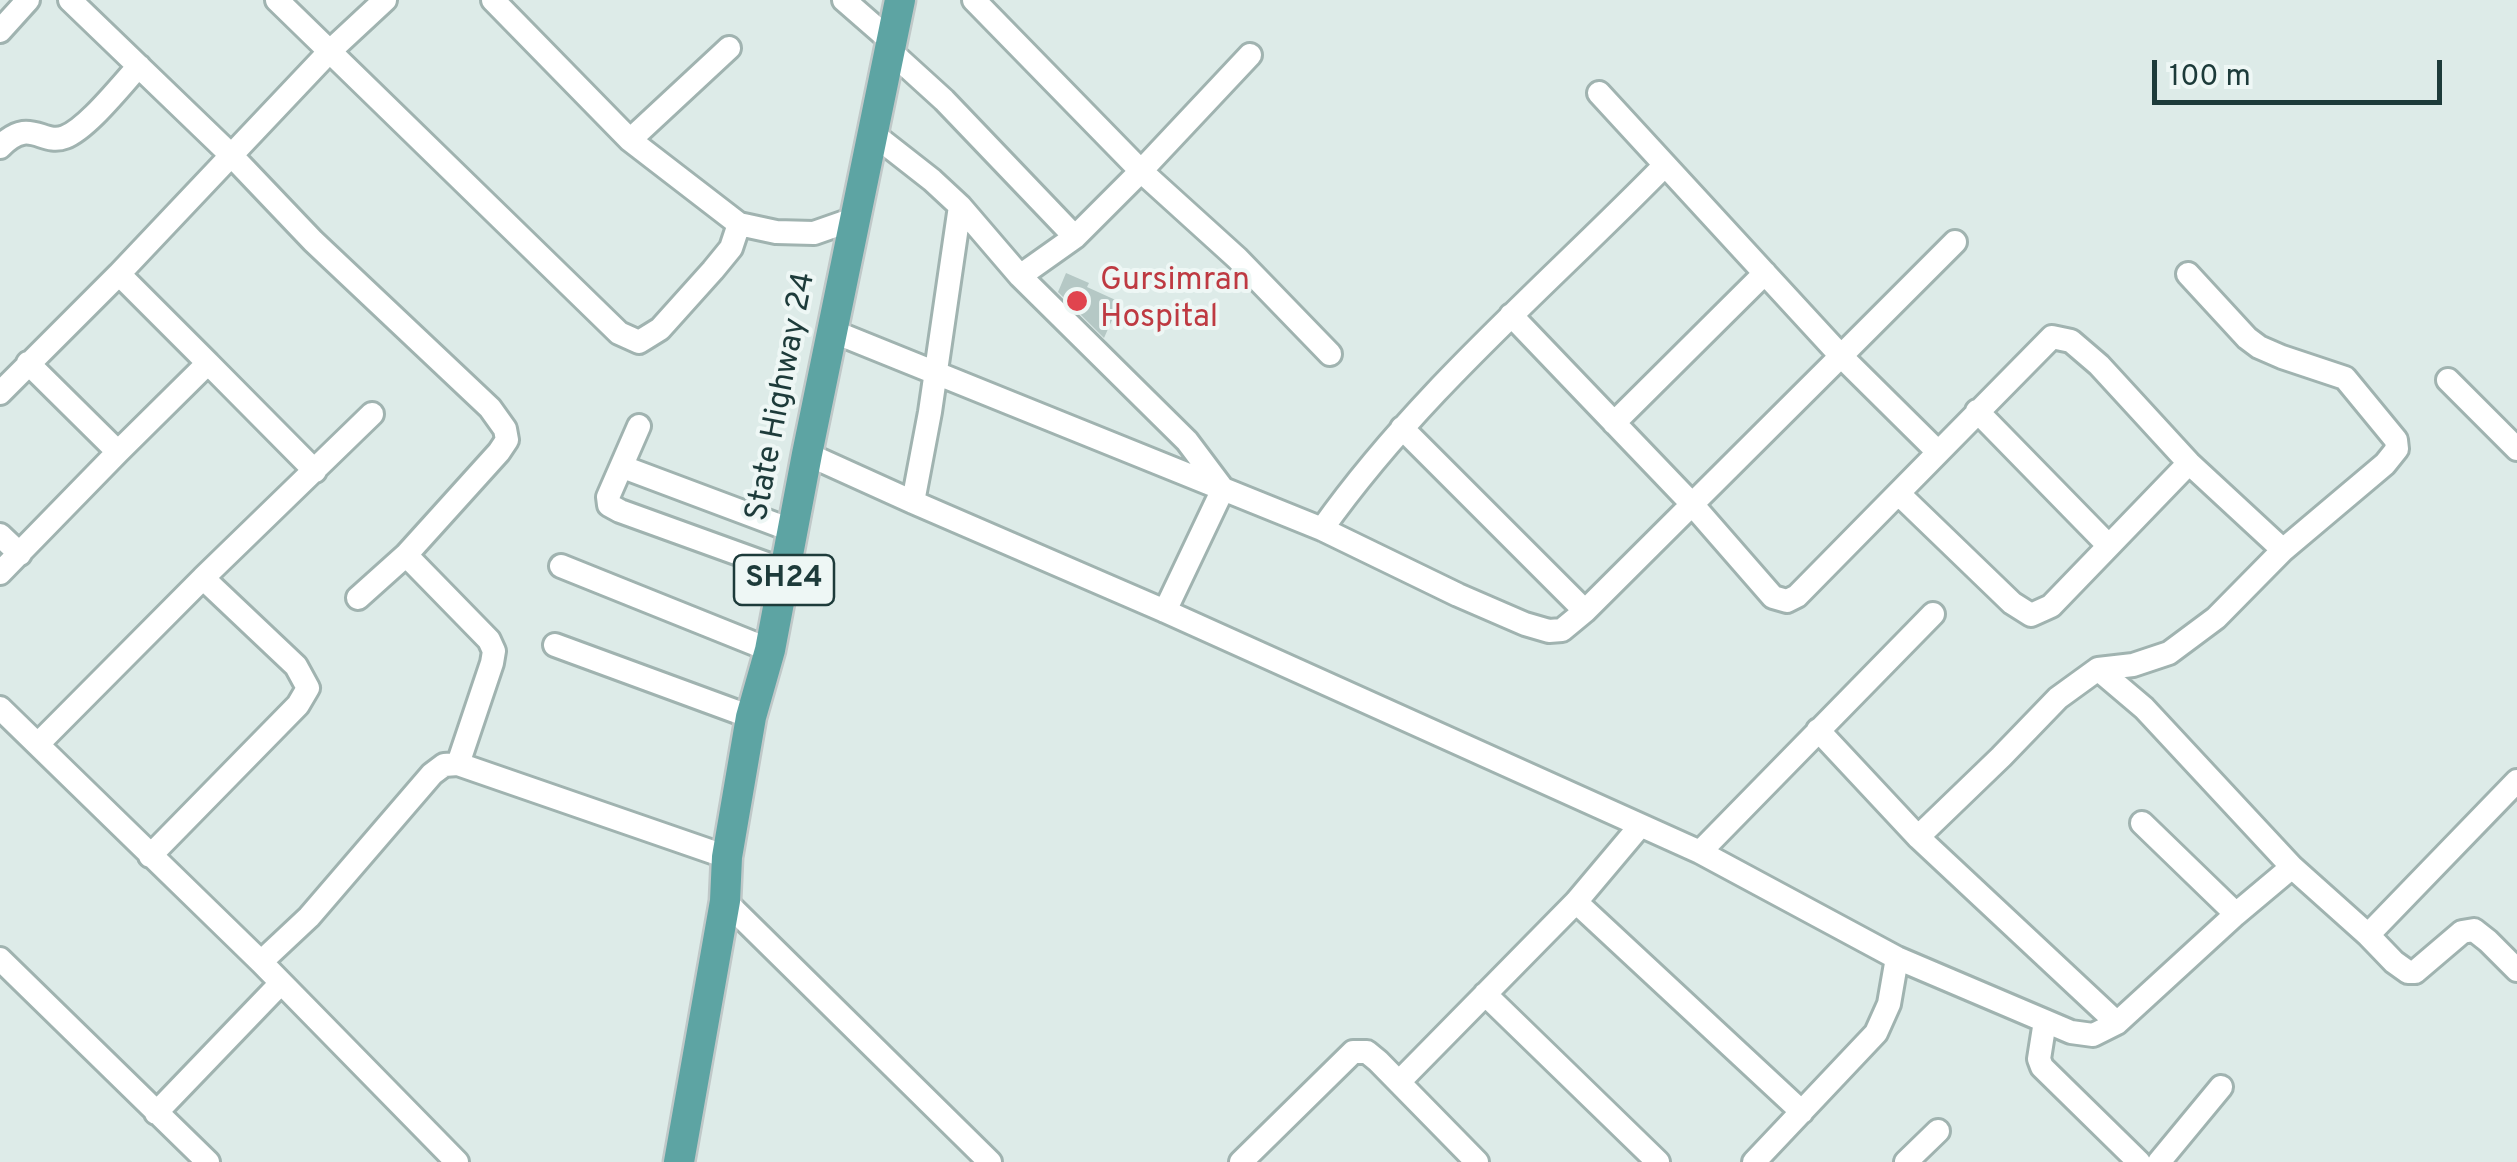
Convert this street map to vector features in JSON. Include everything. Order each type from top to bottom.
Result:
[{"type":"main road","name":"State Highway 24","points":[[680,1162],[750,717],[770,650],[806,454],[900,0]]},
{"type":"street","points":[[0,31],[28,0]]},
{"type":"street","points":[[70,0],[232,156],[313,242],[490,408],[505,430],[507,440],[499,452],[406,555],[358,598]]},
{"type":"street","points":[[277,0],[619,333],[639,342],[660,329],[731,248],[738,224]]},
{"type":"street","points":[[0,393],[119,274],[329,52],[385,0]]},
{"type":"street","points":[[493,0],[630,140],[738,224],[776,232],[814,233],[854,219]]},
{"type":"street","points":[[844,0],[1075,236]]},
{"type":"street","points":[[974,0],[1141,171],[1237,258],[1330,354]]},
{"type":"street","points":[[630,140],[729,48]]},
{"type":"street","points":[[1020,276],[1075,236],[1250,55]]},
{"type":"street","points":[[0,147],[20,133],[58,139],[67,136],[83,126],[139,66]]},
{"type":"street","points":[[1599,93],[1841,356],[1938,452]]},
{"type":"street","points":[[872,133],[960,206],[1020,276],[1187,440],[1223,488]]},
{"type":"street","points":[[1322,528],[1354,482],[1402,428],[1665,164]]},
{"type":"street","points":[[913,502],[960,206]]},
{"type":"street","points":[[832,331],[1322,528],[1525,624],[1549,631],[1562,630],[1956,242]]},
{"type":"street","points":[[1614,424],[1765,273]]},
{"type":"street","points":[[119,274],[314,471]]},
{"type":"street","points":[[1918,837],[2058,698],[2098,669],[2133,665],[2168,653],[2216,618],[2283,550],[2385,464],[2396,449],[2396,440],[2345,378],[2260,347],[2188,274]]},
{"type":"street","points":[[1511,316],[1691,503],[1774,597],[1787,602],[1900,494],[1976,411],[2052,337],[2071,341],[2098,365],[2189,464],[2283,550]]},
{"type":"street","points":[[0,573],[208,363]]},
{"type":"street","points":[[28,364],[118,452]]},
{"type":"street","points":[[2448,380],[2517,449]]},
{"type":"street","points":[[1976,411],[2109,546]]},
{"type":"street","points":[[38,744],[372,414]]},
{"type":"street","points":[[639,426],[608,497],[609,505],[786,571]]},
{"type":"street","points":[[1402,428],[1585,611]]},
{"type":"street","points":[[806,454],[1165,610],[1700,852],[1897,958],[2071,1032],[2093,1035],[2117,1023],[2292,866]]},
{"type":"street","points":[[1900,494],[2012,603],[2031,614],[2052,606],[2189,464]]},
{"type":"street","points":[[623,468],[791,530]]},
{"type":"street","points":[[1165,610],[1223,488]]},
{"type":"street","points":[[0,535],[20,554]]},
{"type":"street","points":[[406,555],[489,640],[494,651],[458,764]]},
{"type":"street","points":[[561,566],[770,650]]},
{"type":"street","points":[[150,856],[298,704],[308,688],[296,666],[203,578]]},
{"type":"street","points":[[1700,852],[1933,614]]},
{"type":"street","points":[[555,645],[750,717]]},
{"type":"street","points":[[2098,669],[2144,708],[2292,866],[2394,962],[2414,972],[2462,932],[2474,930],[2517,970]]},
{"type":"street","points":[[0,708],[260,962],[457,1162]]},
{"type":"street","points":[[1818,730],[1918,837],[2117,1023]]},
{"type":"street","points":[[260,962],[309,917],[444,765],[458,764],[727,857]]},
{"type":"street","points":[[2368,935],[2517,781]]},
{"type":"street","points":[[2142,823],[2236,914]]},
{"type":"street","points":[[1399,1082],[1576,902],[1640,826]]},
{"type":"street","points":[[724,901],[990,1162]]},
{"type":"street","points":[[1576,902],[1802,1112]]},
{"type":"street","points":[[1754,1162],[1876,1033],[1889,1004],[1897,958]]},
{"type":"street","points":[[0,959],[208,1162]]},
{"type":"street","points":[[156,1113],[280,983]]},
{"type":"street","points":[[1484,994],[1658,1162]]},
{"type":"street","points":[[2046,1021],[2039,1059],[2042,1067],[2139,1162]]},
{"type":"street","points":[[1241,1162],[1354,1052],[1367,1052],[1478,1162]]},
{"type":"street","points":[[2159,1162],[2221,1087]]},
{"type":"street","points":[[1906,1162],[1938,1130]]},
{"type":"building","points":[[1066,273],[1120,302],[1104,338],[1058,292]]},
{"type":"place","name":"Gursimran Hospital","points":[[1077,301]]}]
